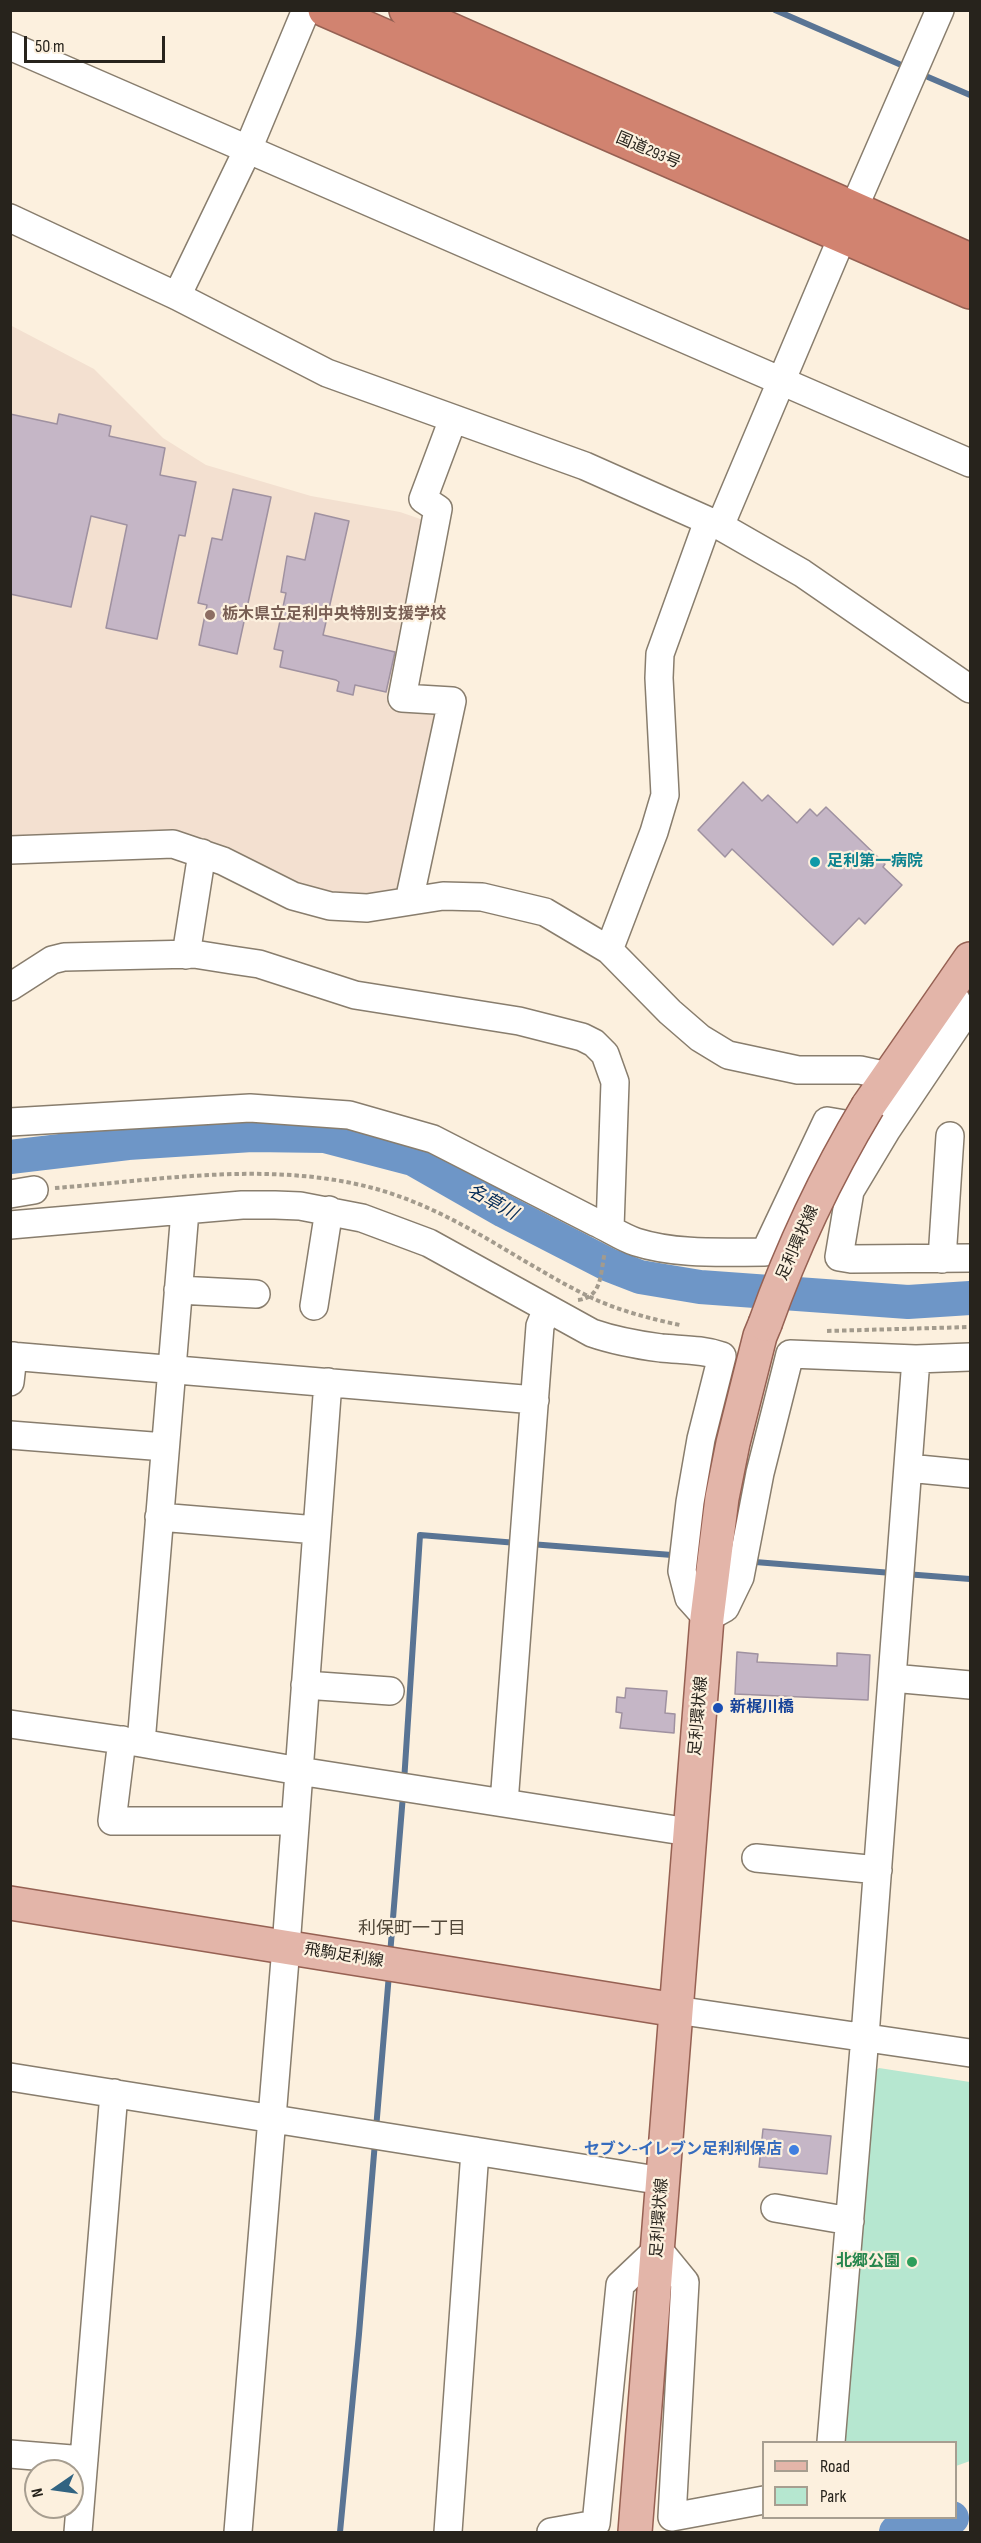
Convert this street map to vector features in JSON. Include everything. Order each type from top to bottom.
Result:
[{"type":"highway","name":"国道293号","points":[[325,10],[848,222],[970,260]]},
{"type":"highway","name":"国道293号","points":[[406,10],[848,222],[970,292]]},
{"type":"main road","name":"足利環状線","points":[[634,2532],[707,1618],[716,1538],[733,1443],[760,1336],[805,1225],[836,1161],[877,1119],[888,1076],[970,959]]},
{"type":"main road","name":"飛駒足利線","points":[[10,1903],[676,2010]]},
{"type":"street","points":[[177,296],[248,148],[306,10]]},
{"type":"street","points":[[609,950],[654,832],[665,795],[659,678],[660,654],[714,524],[780,381],[940,10]]},
{"type":"street","points":[[10,46],[970,463]]},
{"type":"street","points":[[10,218],[177,296],[327,373],[585,466],[714,524],[802,573],[970,689]]},
{"type":"street","points":[[409,901],[452,701],[402,698],[438,509],[423,499],[453,419]]},
{"type":"street","points":[[10,850],[173,844],[224,861],[293,896],[330,906],[367,908],[443,896],[482,897],[545,912],[609,950],[699,1038],[728,1055],[798,1070],[860,1070],[888,1076]]},
{"type":"street","points":[[186,954],[202,853]]},
{"type":"street","points":[[10,987],[52,960],[64,957],[186,954],[259,964],[355,995],[519,1021],[594,1042],[605,1054],[615,1082],[608,1238]]},
{"type":"street","points":[[949,987],[961,1009],[958,1024],[877,1119],[850,1191],[839,1257],[851,1259],[970,1258]]},
{"type":"street","points":[[10,1122],[250,1108],[349,1115],[433,1139],[594,1222],[608,1238]]},
{"type":"street","points":[[608,1238],[620,1236],[664,1248],[765,1252],[827,1122],[877,1119]]},
{"type":"street","points":[[942,1259],[950,1136]]},
{"type":"street","points":[[10,1226],[275,1204],[329,1210],[392,1228],[429,1243],[592,1333],[612,1340],[704,1350],[722,1356],[701,1439],[690,1502],[682,1571],[689,1598],[707,1618],[725,1608],[740,1577],[760,1473],[790,1354],[916,1359],[970,1358]]},
{"type":"street","points":[[314,1306],[329,1210]]},
{"type":"street","points":[[185,1211],[159,1517],[132,1742],[112,1821],[295,1821]]},
{"type":"street","points":[[178,1290],[256,1294]]},
{"type":"street","points":[[504,1803],[540,1326],[547,1309]]},
{"type":"street","points":[[831,2441],[865,2036],[916,1359]]},
{"type":"street","points":[[11,1365],[171,1369],[535,1400]]},
{"type":"street","points":[[238,2532],[286,1947],[328,1382]]},
{"type":"street","points":[[10,1435],[165,1447]]},
{"type":"street","points":[[908,1468],[970,1474]]},
{"type":"street","points":[[159,1517],[317,1530]]},
{"type":"street","points":[[892,1678],[970,1685]]},
{"type":"street","points":[[305,1685],[390,1691]]},
{"type":"street","points":[[10,1724],[689,1832]]},
{"type":"street","points":[[756,1858],[878,1870]]},
{"type":"street","points":[[676,2010],[970,2053]]},
{"type":"street","points":[[10,2077],[663,2181]]},
{"type":"street","points":[[84,2460],[114,2093]]},
{"type":"street","points":[[448,2532],[475,2151]]},
{"type":"street","points":[[775,2208],[850,2221]]},
{"type":"street","points":[[551,2532],[596,2524],[620,2285],[658,2249],[685,2282],[672,2517],[762,2500]]},
{"type":"street","points":[[10,2454],[72,2459]]},
{"type":"path","points":[[591,1298],[596,1292],[608,1238]]},
{"type":"path","points":[[823,1331],[970,1327]]},
{"type":"shaded area","name":"栃木県立足利中央特別支援学校","points":[[10,325],[94,369],[163,438],[206,465],[311,496],[400,512],[429,522],[389,708],[438,712],[400,890],[368,897],[335,897],[302,886],[228,847],[187,836],[11,841]]},
{"type":"green space","name":"北郷公園","points":[[879,2068],[970,2082],[970,2461],[957,2466],[957,2441],[838,2441],[870,2074]]},
{"type":"building","points":[[10,414],[57,424],[59,414],[111,426],[109,436],[165,448],[160,475],[196,482],[185,536],[179,535],[157,639],[106,628],[127,525],[91,516],[71,607],[10,594]]},
{"type":"building","points":[[233,489],[271,497],[237,654],[199,645],[207,605],[198,603],[212,538],[222,540]]},
{"type":"building","points":[[315,513],[349,521],[323,635],[395,652],[386,692],[355,685],[353,695],[337,691],[339,682],[336,680],[280,667],[283,651],[274,649],[286,593],[281,592],[287,556],[305,560]]},
{"type":"building","name":"足利第一病院","points":[[743,782],[762,801],[768,795],[797,823],[810,809],[817,816],[826,807],[885,864],[883,867],[902,885],[865,924],[859,918],[833,945],[732,849],[725,857],[698,830]]},
{"type":"building","points":[[737,1652],[758,1654],[757,1662],[837,1666],[837,1653],[870,1655],[868,1700],[735,1694]]},
{"type":"building","points":[[626,1688],[667,1691],[665,1713],[675,1714],[674,1733],[620,1728],[622,1713],[616,1712],[617,1697],[625,1698]]},
{"type":"building","points":[[763,2129],[831,2136],[827,2174],[759,2167]]},
{"type":"waterway","points":[[775,10],[899,64]]},
{"type":"waterway","points":[[928,77],[970,95]]},
{"type":"waterway","name":"名草川","points":[[10,1157],[128,1143],[252,1135],[325,1136],[413,1159],[504,1211],[609,1265],[640,1277],[700,1287],[908,1302],[970,1298]]},
{"type":"waterway","points":[[404,1782],[420,1535],[517,1543]]},
{"type":"waterway","points":[[530,1544],[672,1555]]},
{"type":"waterway","points":[[755,1562],[892,1573]]},
{"type":"waterway","points":[[905,1574],[970,1579]]},
{"type":"waterway","points":[[390,1955],[403,1795]]},
{"type":"waterway","points":[[376,2129],[389,1974]]},
{"type":"waterway","points":[[340,2532],[375,2142]]},
{"type":"waterway","points":[[896,2532],[948,2519]]},
{"type":"place","name":"栃木県立足利中央特別支援学校","points":[[210,615]]},
{"type":"place","name":"足利第一病院","points":[[815,862]]},
{"type":"place","name":"新梶川橋","points":[[718,1708]]},
{"type":"place","name":"セブン-イレブン足利利保店","points":[[794,2150]]},
{"type":"place","name":"北郷公園","points":[[912,2262]]},
{"type":"district","name":"利保町一丁目","points":[[412,1929]]}]
